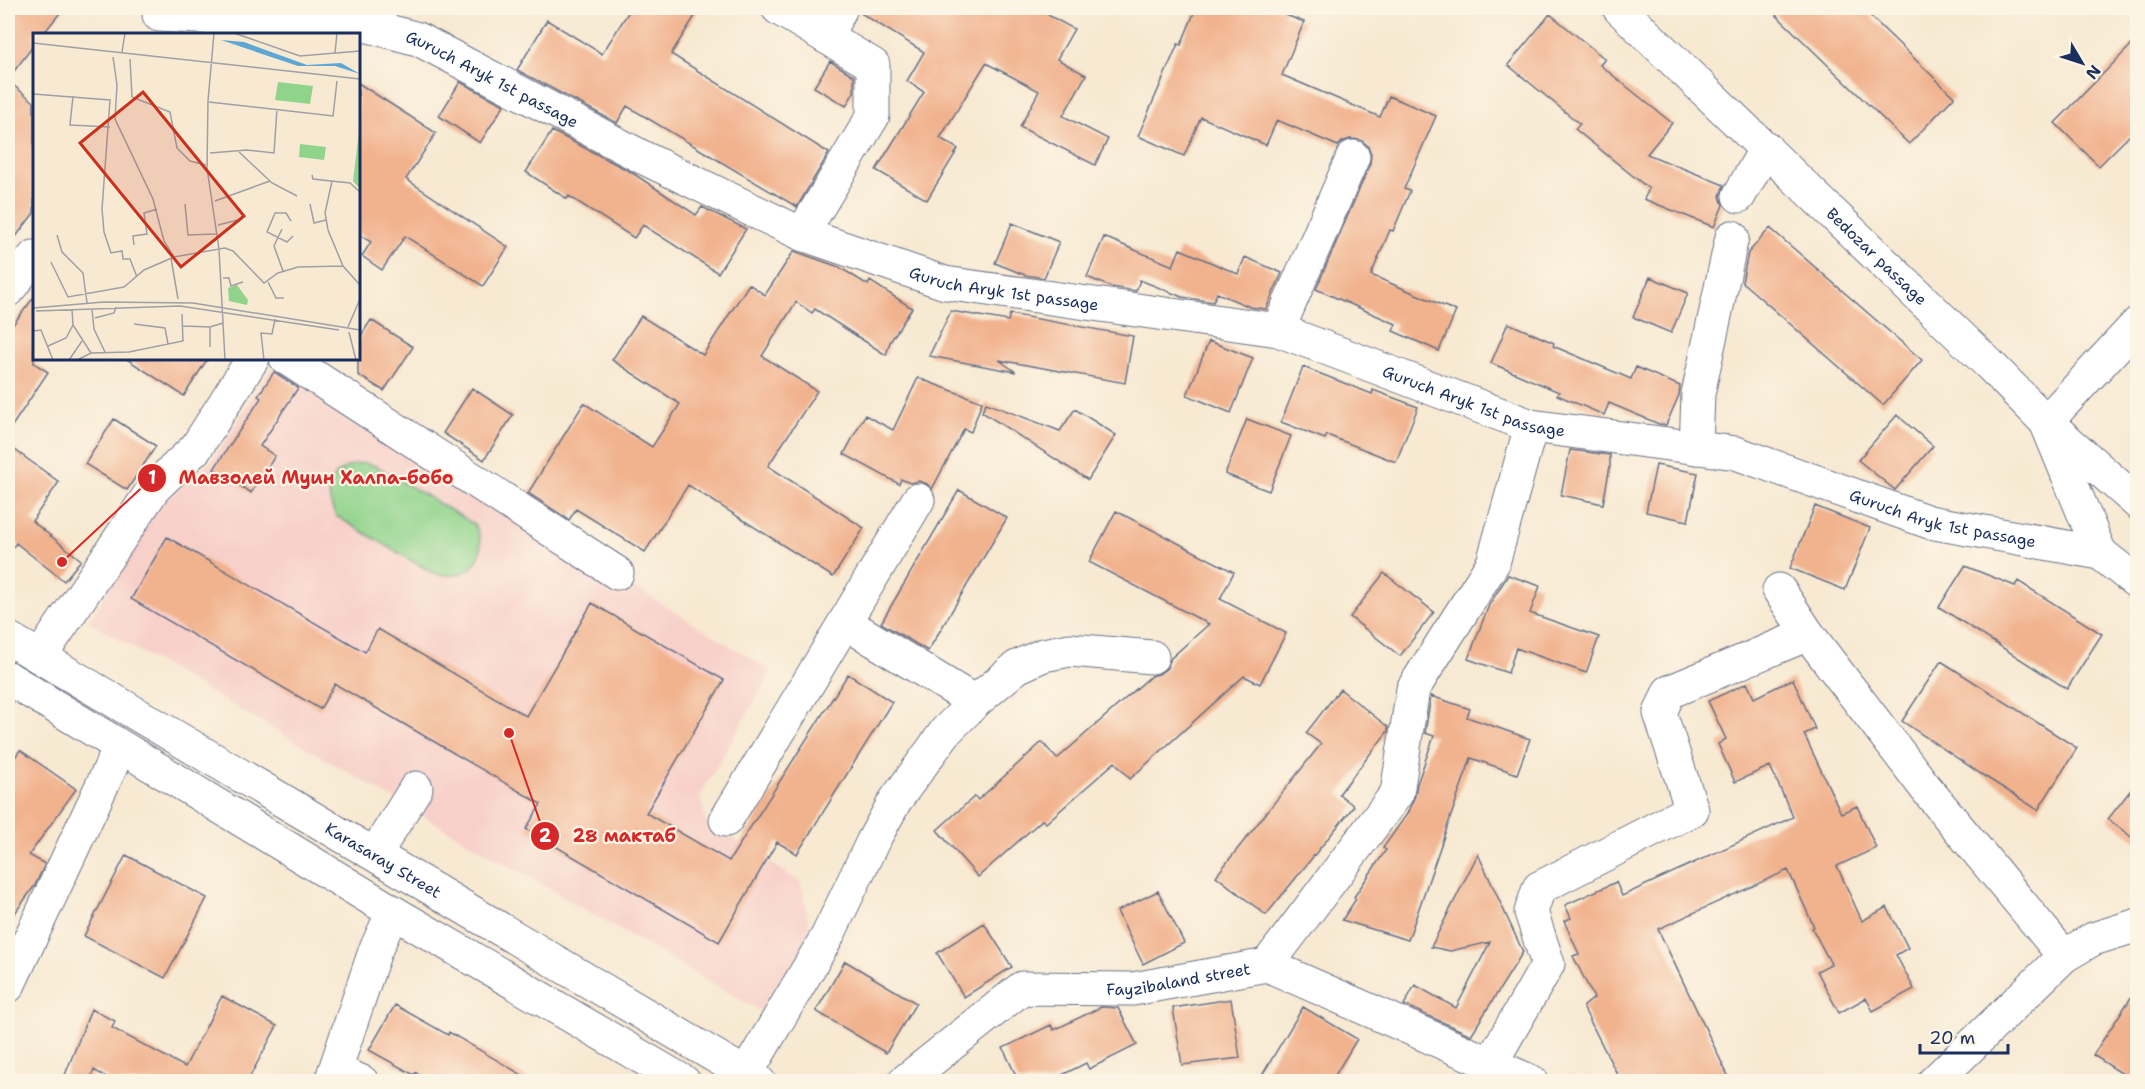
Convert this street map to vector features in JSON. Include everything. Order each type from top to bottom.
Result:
[{"type":"street","points":[[778,8],[873,65],[873,116],[802,234]]},
{"type":"street","points":[[826,37],[841,8]]},
{"type":"street","name":"Bedozar passage","points":[[1619,8],[1766,148],[2046,422],[2138,504]]},
{"type":"street","name":"Guruch Aryk 1st passage","points":[[156,19],[369,26],[418,39],[644,158],[802,234],[945,284],[1278,330],[1532,426],[1736,453],[1929,522],[2100,553],[2138,584]]},
{"type":"street","points":[[1739,196],[1766,148]]},
{"type":"street","points":[[1278,330],[1353,156]]},
{"type":"street","points":[[1696,448],[1698,394],[1732,237]]},
{"type":"street","points":[[8,291],[33,258]]},
{"type":"street","points":[[2100,553],[2046,422],[2138,323]]},
{"type":"street","points":[[40,657],[154,488],[196,448],[252,360]]},
{"type":"street","points":[[289,360],[617,573]]},
{"type":"street","points":[[1267,965],[1398,793],[1413,689],[1493,562],[1532,426]]},
{"type":"street","points":[[726,820],[918,500]]},
{"type":"street","points":[[1779,590],[1808,634],[1928,791],[2064,956]]},
{"type":"street","points":[[846,623],[975,702]]},
{"type":"street","points":[[1491,1063],[1548,964],[1531,912],[1539,888],[1692,810],[1660,713],[1669,692],[1808,634]]},
{"type":"street","name":"Karasaray Street","points":[[8,638],[752,1078]]},
{"type":"street","points":[[752,1078],[827,937],[895,801],[946,731],[975,702],[1017,667],[1043,655],[1070,650],[1152,657]]},
{"type":"street","points":[[8,678],[393,912],[684,1082]]},
{"type":"street","points":[[8,986],[120,747]]},
{"type":"street","points":[[375,854],[416,788]]},
{"type":"street","points":[[343,1078],[375,951],[393,912]]},
{"type":"street","points":[[1934,1082],[2064,956],[2093,939],[2138,925]]},
{"type":"street","name":"Fayzibaland street","points":[[904,1082],[1022,988],[1133,988],[1267,965],[1532,1082]]},
{"type":"shaded area","points":[[272,367],[772,671],[700,796],[706,822],[801,882],[811,935],[767,1015],[89,622],[154,510],[213,460]]},
{"type":"green space","points":[[364,463],[376,466],[474,524],[481,547],[474,565],[467,571],[457,574],[433,573],[336,516],[330,496],[332,480],[344,469]]},
{"type":"building","points":[[8,8],[64,8],[44,33],[33,33],[33,46],[8,79]]},
{"type":"building","points":[[631,8],[700,8],[671,54],[829,153],[797,207],[627,106],[617,123],[517,70],[547,20],[602,54]]},
{"type":"building","points":[[860,8],[1035,8],[1074,29],[1057,59],[1086,75],[1063,116],[1108,139],[1095,165],[1020,127],[1039,91],[986,63],[940,138],[958,149],[927,200],[876,170],[924,92],[907,81],[924,52],[859,12]]},
{"type":"building","points":[[1196,8],[1286,8],[1283,14],[1304,22],[1282,75],[1380,117],[1389,96],[1436,116],[1404,189],[1410,191],[1371,275],[1456,311],[1439,351],[1393,331],[1396,324],[1316,289],[1370,164],[1371,154],[1368,146],[1361,140],[1350,139],[1338,146],[1277,120],[1266,145],[1201,117],[1184,156],[1138,136]]},
{"type":"building","points":[[1769,8],[1862,8],[1954,97],[1909,144]]},
{"type":"building","points":[[1550,14],[1605,59],[1600,65],[1672,123],[1647,154],[1724,185],[1720,196],[1723,205],[1714,227],[1644,199],[1649,189],[1575,129],[1580,124],[1508,65]]},
{"type":"building","points":[[2138,38],[2138,127],[2099,166],[2055,123]]},
{"type":"building","points":[[830,61],[854,76],[854,92],[846,106],[814,87]]},
{"type":"building","points":[[8,81],[33,101],[33,214],[8,247]]},
{"type":"building","points":[[460,82],[504,105],[480,143],[439,116]]},
{"type":"building","points":[[360,84],[436,133],[406,179],[508,247],[483,286],[405,236],[382,270],[362,256],[371,242],[360,235]]},
{"type":"building","points":[[552,131],[631,172],[696,215],[702,207],[746,229],[718,273],[643,225],[634,238],[569,196],[567,199],[526,172]]},
{"type":"building","points":[[1012,223],[1059,242],[1044,278],[1025,275],[995,263]]},
{"type":"building","points":[[1770,228],[1922,360],[1883,405],[1742,282],[1748,253]]},
{"type":"building","points":[[1104,237],[1173,266],[1180,249],[1238,274],[1245,257],[1282,273],[1266,309],[1250,307],[1217,293],[1213,302],[1182,297],[1140,280],[1136,291],[1111,287],[1087,277]]},
{"type":"building","points":[[794,251],[839,267],[868,285],[870,281],[912,308],[890,342],[886,355],[815,309],[812,313],[796,302],[762,356],[817,391],[768,466],[864,528],[833,577],[688,485],[645,552],[576,509],[569,520],[528,493],[584,403],[652,447],[680,404],[612,360],[641,316],[703,355],[749,284],[765,295]]},
{"type":"building","points":[[1650,277],[1688,293],[1671,333],[1633,317]]},
{"type":"building","points":[[33,298],[33,360],[48,372],[8,432],[8,331]]},
{"type":"building","points":[[951,311],[1008,321],[1010,314],[1133,336],[1125,383],[999,360],[1016,372],[929,356]]},
{"type":"building","points":[[371,320],[413,347],[384,391],[358,375],[360,337]]},
{"type":"building","points":[[1508,323],[1554,343],[1553,346],[1631,379],[1636,367],[1680,386],[1679,395],[1666,425],[1609,403],[1604,415],[1557,395],[1559,392],[1491,363]]},
{"type":"building","points":[[1209,341],[1253,358],[1231,413],[1187,395]]},
{"type":"building","points":[[128,360],[207,360],[184,396]]},
{"type":"building","points":[[1303,367],[1372,394],[1373,390],[1418,407],[1396,462],[1327,435],[1325,439],[1281,422]]},
{"type":"building","points":[[274,372],[298,388],[260,446],[275,456],[251,493],[214,469],[261,398],[258,396]]},
{"type":"building","points":[[918,378],[982,402],[971,432],[964,429],[932,489],[919,481],[910,483],[901,479],[899,484],[844,454],[865,415],[893,430]]},
{"type":"building","points":[[472,388],[513,415],[484,460],[443,433]]},
{"type":"building","points":[[986,403],[1060,431],[1075,409],[1116,435],[1088,480],[982,412]]},
{"type":"building","points":[[1897,415],[1933,446],[1895,490],[1858,460]]},
{"type":"building","points":[[114,419],[156,446],[127,490],[85,464]]},
{"type":"building","points":[[1247,419],[1291,436],[1269,491],[1225,474]]},
{"type":"building","points":[[8,445],[59,482],[32,521],[81,560],[64,581],[16,543],[8,554]]},
{"type":"building","points":[[1570,450],[1610,455],[1603,504],[1561,495]]},
{"type":"building","points":[[1656,465],[1698,473],[1688,521],[1646,512]]},
{"type":"building","points":[[959,490],[1007,518],[928,651],[881,623]]},
{"type":"building","points":[[1815,506],[1870,528],[1845,590],[1790,568]]},
{"type":"building","points":[[1116,511],[1234,572],[1220,599],[1286,633],[1260,684],[1244,676],[1130,779],[1115,762],[1046,823],[1042,820],[978,877],[937,830],[975,796],[978,800],[1042,742],[1057,759],[1151,676],[1167,668],[1171,658],[1209,624],[1089,562]]},
{"type":"building","points":[[167,537],[365,652],[378,629],[526,716],[592,603],[724,680],[646,813],[729,861],[848,674],[892,702],[797,854],[777,842],[719,942],[526,829],[541,804],[433,741],[335,684],[320,709],[131,599]]},
{"type":"building","points":[[1965,566],[2015,586],[2018,581],[2102,634],[2067,689],[1939,607]]},
{"type":"building","points":[[1384,573],[1434,612],[1400,656],[1350,617]]},
{"type":"building","points":[[1508,575],[1540,586],[1530,613],[1599,637],[1586,673],[1516,648],[1508,673],[1468,659],[1489,605]]},
{"type":"building","points":[[1941,661],[2077,748],[2038,810],[1902,721]]},
{"type":"building","points":[[1793,679],[1815,729],[1804,734],[1841,813],[1857,806],[1876,848],[1837,866],[1862,921],[1887,907],[1908,948],[1896,955],[1914,989],[1873,1011],[1866,998],[1839,1013],[1817,971],[1831,964],[1812,928],[1814,927],[1788,870],[1658,929],[1731,1082],[1621,1082],[1583,1007],[1594,998],[1573,956],[1579,954],[1564,921],[1571,918],[1565,905],[1616,882],[1622,896],[1793,817],[1770,766],[1735,782],[1718,744],[1726,739],[1708,701],[1747,683],[1754,698]]},
{"type":"building","points":[[1340,689],[1388,727],[1388,731],[1339,794],[1354,806],[1266,915],[1216,876],[1321,744],[1306,733]]},
{"type":"building","points":[[1431,696],[1470,709],[1467,717],[1530,739],[1517,774],[1471,758],[1408,940],[1342,920],[1356,899],[1354,897],[1386,850],[1383,848],[1407,814],[1415,796],[1434,736],[1425,733]]},
{"type":"building","points":[[20,750],[76,789],[29,855],[45,864],[35,885],[8,923],[8,767]]},
{"type":"building","points":[[2138,781],[2138,842],[2108,819]]},
{"type":"building","points":[[1478,854],[1523,952],[1471,1035],[1404,1005],[1415,985],[1456,1008],[1490,942],[1450,951],[1431,947]]},
{"type":"building","points":[[126,855],[207,898],[165,978],[84,936]]},
{"type":"building","points":[[1158,891],[1184,943],[1143,964],[1117,911]]},
{"type":"building","points":[[984,923],[1012,967],[964,997],[937,953]]},
{"type":"building","points":[[845,961],[916,1003],[886,1053],[816,1011]]},
{"type":"building","points":[[2138,987],[2138,1082],[2135,1082],[2093,1055]]},
{"type":"building","points":[[222,996],[277,1026],[247,1082],[115,1082],[94,1070],[89,1082],[83,1082],[65,1075],[91,1009],[115,1021],[112,1028],[185,1067]]},
{"type":"building","points":[[1231,999],[1240,1058],[1182,1065],[1173,1008]]},
{"type":"building","points":[[395,1005],[448,1035],[449,1032],[534,1082],[432,1082],[416,1072],[414,1075],[369,1050]]},
{"type":"building","points":[[1101,1007],[1118,1008],[1137,1045],[1089,1069],[1086,1063],[1048,1082],[1019,1082],[1003,1048],[1051,1025],[1054,1030]]},
{"type":"building","points":[[1303,1007],[1357,1039],[1331,1082],[1258,1082]]},
{"type":"place","name":"Мавзолей Муин Халпа-бобо","points":[[62,562]]},
{"type":"place","name":"28 мактаб","points":[[509,733]]}]
